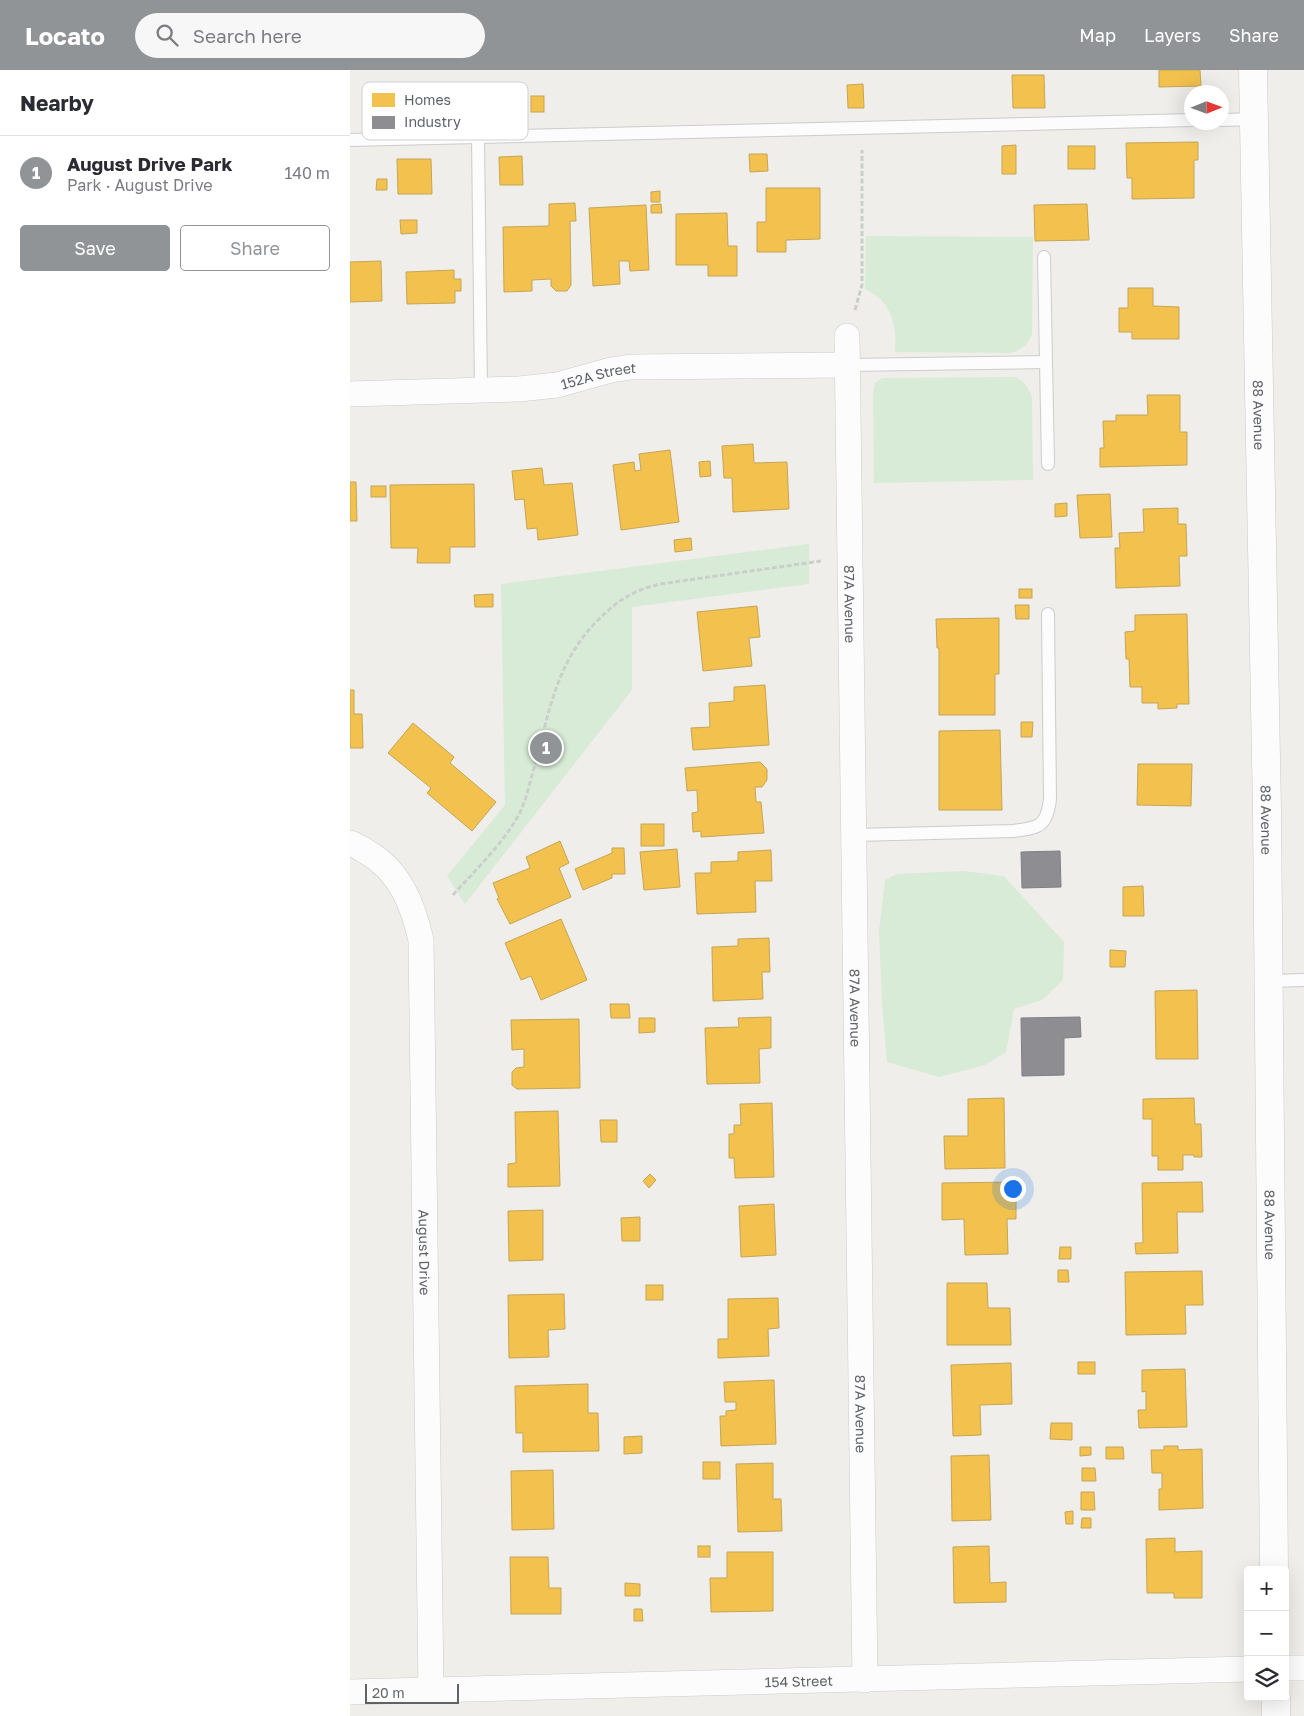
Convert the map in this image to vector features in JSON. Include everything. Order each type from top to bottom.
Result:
[{"type":"main road","name":"88 Avenue","points":[[1253,70],[1269,981],[1274,1566]]},
{"type":"main road","points":[[1276,1701],[1276,1716]]},
{"type":"street","name":"87A Avenue","points":[[847,336],[865,1680]]},
{"type":"street","name":"152A Street","points":[[350,394],[519,389],[557,385],[611,370],[631,367],[848,364]]},
{"type":"street","name":"August Drive","points":[[350,844],[375,857],[394,874],[415,913],[421,940],[431,1690]]},
{"type":"street","points":[[1289,1668],[1304,1668]]},
{"type":"street","name":"154 Street","points":[[350,1692],[1244,1669]]},
{"type":"lane","points":[[1229,120],[1254,119]]},
{"type":"lane","points":[[528,135],[1184,120]]},
{"type":"lane","points":[[478,140],[481,390]]},
{"type":"lane","points":[[1044,257],[1048,464]]},
{"type":"lane","points":[[848,364],[1046,362]]},
{"type":"lane","points":[[854,835],[1013,831],[1036,827],[1045,821],[1049,811],[1050,800],[1048,614]]},
{"type":"lane","points":[[1269,981],[1304,980]]},
{"type":"path","points":[[847,336],[862,285],[862,127]]},
{"type":"path","points":[[453,895],[515,822],[527,793],[558,680],[576,646],[587,631],[622,598],[640,589],[660,584],[824,561]]},
{"type":"green space","points":[[866,236],[1033,237],[1032,334],[1028,341],[1021,349],[1011,353],[895,352],[895,333],[891,315],[881,300],[865,289]]},
{"type":"green space","points":[[1015,377],[1026,385],[1032,398],[1033,480],[874,483],[873,394],[875,383],[882,378]]},
{"type":"green space","points":[[809,544],[809,584],[632,607],[632,690],[465,904],[447,876],[505,805],[501,584]]},
{"type":"green space","points":[[963,871],[1004,876],[1064,942],[1063,980],[1042,1000],[1014,1009],[1006,1052],[985,1065],[939,1077],[887,1062],[879,931],[885,880],[897,874]]},
{"type":"building: Homes","points":[[1159,70],[1200,70],[1201,85],[1159,87]]},
{"type":"building: Homes","points":[[1012,75],[1044,75],[1045,108],[1013,108]]},
{"type":"building: Homes","points":[[863,84],[864,108],[848,108],[847,85]]},
{"type":"building: Homes","points":[[531,96],[544,96],[544,112],[531,112]]},
{"type":"building: Homes","points":[[1198,142],[1198,160],[1194,160],[1194,198],[1132,199],[1132,178],[1127,178],[1126,143]]},
{"type":"building: Homes","points":[[1016,145],[1016,174],[1002,174],[1002,146]]},
{"type":"building: Homes","points":[[1068,146],[1095,146],[1095,169],[1068,169]]},
{"type":"building: Homes","points":[[749,154],[767,154],[768,171],[750,172]]},
{"type":"building: Homes","points":[[522,156],[523,185],[500,185],[499,157]]},
{"type":"building: Homes","points":[[397,159],[431,159],[432,194],[398,194]]},
{"type":"building: Homes","points":[[377,179],[387,179],[387,190],[376,190]]},
{"type":"building: Homes","points":[[766,188],[820,188],[820,239],[786,240],[786,252],[757,252],[757,222],[766,222]]},
{"type":"building: Homes","points":[[660,191],[660,202],[651,202],[651,192]]},
{"type":"building: Homes","points":[[575,203],[576,221],[570,221],[571,285],[567,291],[556,291],[551,286],[551,279],[532,280],[532,291],[504,292],[503,227],[549,226],[549,204]]},
{"type":"building: Homes","points":[[661,204],[662,213],[651,213],[651,205]]},
{"type":"building: Homes","points":[[1087,204],[1089,240],[1035,241],[1034,205]]},
{"type":"building: Homes","points":[[646,205],[649,270],[630,271],[629,261],[619,261],[620,284],[593,286],[589,208]]},
{"type":"building: Homes","points":[[727,213],[728,246],[737,246],[737,276],[708,276],[708,265],[676,265],[676,214]]},
{"type":"building: Homes","points":[[400,220],[417,220],[417,233],[401,234]]},
{"type":"building: Homes","points":[[381,261],[382,301],[350,302],[350,262]]},
{"type":"building: Homes","points":[[454,270],[454,279],[461,279],[461,291],[455,291],[455,303],[407,304],[406,272]]},
{"type":"building: Homes","points":[[1128,288],[1153,288],[1153,306],[1179,307],[1179,339],[1132,339],[1132,332],[1119,332],[1119,308],[1128,308]]},
{"type":"building: Homes","points":[[1147,395],[1180,395],[1180,432],[1187,432],[1187,465],[1100,467],[1100,448],[1104,448],[1103,421],[1116,421],[1116,415],[1148,415]]},
{"type":"building: Homes","points":[[753,444],[754,463],[787,462],[789,509],[733,512],[732,478],[724,478],[722,446]]},
{"type":"building: Homes","points":[[670,450],[679,522],[621,530],[613,465],[634,462],[635,471],[641,470],[639,454]]},
{"type":"building: Homes","points":[[710,461],[711,476],[700,477],[699,462]]},
{"type":"building: Homes","points":[[542,468],[544,485],[572,483],[578,535],[538,540],[537,528],[527,529],[524,499],[515,500],[512,471]]},
{"type":"building: Homes","points":[[350,482],[356,482],[357,521],[350,521]]},
{"type":"building: Homes","points":[[474,484],[475,547],[450,547],[450,563],[417,563],[418,548],[391,548],[390,485]]},
{"type":"building: Homes","points":[[371,486],[386,486],[386,497],[371,497]]},
{"type":"building: Homes","points":[[1110,494],[1112,537],[1080,538],[1077,495]]},
{"type":"building: Homes","points":[[1067,503],[1067,516],[1055,517],[1055,504]]},
{"type":"building: Homes","points":[[1178,508],[1178,524],[1186,524],[1187,556],[1179,556],[1180,586],[1116,588],[1115,548],[1120,548],[1119,533],[1144,532],[1143,509]]},
{"type":"building: Homes","points":[[691,538],[692,550],[675,552],[674,540]]},
{"type":"building: Homes","points":[[1019,589],[1032,589],[1032,598],[1019,598]]},
{"type":"building: Homes","points":[[493,594],[493,607],[475,607],[474,595]]},
{"type":"building: Homes","points":[[1015,605],[1029,605],[1029,619],[1016,619]]},
{"type":"building: Homes","points":[[757,606],[760,637],[749,638],[752,666],[703,671],[697,612]]},
{"type":"building: Homes","points":[[1187,614],[1189,704],[1177,704],[1177,708],[1158,709],[1158,703],[1142,703],[1142,687],[1130,687],[1129,659],[1126,659],[1125,632],[1135,631],[1135,615]]},
{"type":"building: Homes","points":[[999,618],[999,674],[995,674],[995,715],[939,715],[939,648],[937,648],[936,619]]},
{"type":"building: Homes","points":[[765,685],[769,745],[693,750],[691,728],[710,727],[709,703],[734,701],[734,687]]},
{"type":"building: Homes","points":[[350,690],[354,690],[354,714],[362,714],[363,748],[350,748]]},
{"type":"building: Homes","points":[[1021,722],[1033,722],[1032,737],[1021,737]]},
{"type":"building: Homes","points":[[413,723],[454,757],[450,763],[496,802],[472,831],[427,793],[431,788],[388,753]]},
{"type":"building: Homes","points":[[1000,730],[1002,810],[939,810],[939,731]]},
{"type":"building: Homes","points":[[760,762],[767,769],[767,780],[762,787],[755,787],[756,802],[761,802],[764,833],[701,837],[701,831],[693,832],[692,813],[698,812],[697,790],[687,791],[685,768]]},
{"type":"building: Homes","points":[[1138,764],[1192,764],[1191,806],[1137,805]]},
{"type":"building: Homes","points":[[641,824],[664,824],[664,846],[641,846]]},
{"type":"building: Homes","points":[[560,841],[569,863],[559,868],[571,897],[510,924],[497,899],[499,898],[493,883],[530,868],[526,857]]},
{"type":"building: Homes","points":[[612,848],[624,848],[625,874],[612,874],[612,878],[583,890],[575,869],[612,853]]},
{"type":"building: Homes","points":[[677,849],[680,887],[644,890],[640,852]]},
{"type":"building: Homes","points":[[771,850],[772,881],[755,881],[756,912],[697,914],[695,873],[711,873],[711,862],[738,861],[738,852]]},
{"type":"building: Homes","points":[[1143,886],[1144,916],[1123,916],[1123,887]]},
{"type":"building: Homes","points":[[561,919],[587,980],[541,1000],[531,976],[521,980],[505,943]]},
{"type":"building: Homes","points":[[769,938],[770,972],[762,972],[763,999],[713,1001],[712,947],[738,946],[738,939]]},
{"type":"building: Homes","points":[[1110,950],[1126,951],[1125,967],[1110,967]]},
{"type":"building: Homes","points":[[1197,990],[1198,1059],[1156,1059],[1155,991]]},
{"type":"building: Homes","points":[[610,1004],[629,1004],[630,1018],[611,1018]]},
{"type":"building: Homes","points":[[771,1017],[771,1048],[759,1049],[760,1083],[707,1084],[705,1028],[739,1027],[738,1018]]},
{"type":"building: Homes","points":[[639,1018],[655,1018],[655,1032],[639,1033]]},
{"type":"building: Homes","points":[[579,1019],[580,1088],[517,1089],[512,1085],[512,1072],[516,1068],[524,1067],[524,1049],[512,1050],[511,1020]]},
{"type":"building: Homes","points":[[1004,1098],[1005,1168],[945,1169],[944,1136],[968,1136],[968,1099]]},
{"type":"building: Homes","points":[[1194,1098],[1195,1124],[1201,1124],[1202,1157],[1183,1155],[1183,1170],[1158,1170],[1158,1156],[1152,1156],[1152,1119],[1143,1119],[1143,1099]]},
{"type":"building: Homes","points":[[772,1103],[774,1177],[735,1178],[734,1158],[729,1158],[729,1134],[734,1134],[734,1125],[741,1125],[740,1104]]},
{"type":"building: Homes","points":[[558,1111],[560,1186],[508,1187],[508,1164],[516,1163],[515,1112]]},
{"type":"building: Homes","points":[[600,1120],[617,1120],[617,1142],[601,1142]]},
{"type":"building: Homes","points":[[650,1174],[656,1180],[649,1188],[643,1181]]},
{"type":"building: Homes","points":[[1016,1182],[1016,1219],[1007,1219],[1008,1254],[965,1255],[964,1219],[942,1220],[942,1183]]},
{"type":"building: Homes","points":[[1202,1182],[1203,1212],[1177,1212],[1178,1253],[1136,1254],[1135,1243],[1143,1243],[1142,1183]]},
{"type":"building: Homes","points":[[774,1204],[776,1255],[741,1257],[739,1206]]},
{"type":"building: Homes","points":[[543,1210],[543,1260],[509,1261],[508,1211]]},
{"type":"building: Homes","points":[[640,1217],[640,1241],[622,1241],[621,1218]]},
{"type":"building: Homes","points":[[1060,1247],[1071,1247],[1071,1259],[1059,1259]]},
{"type":"building: Homes","points":[[1058,1270],[1068,1270],[1069,1282],[1058,1282]]},
{"type":"building: Homes","points":[[1202,1271],[1203,1305],[1185,1305],[1186,1334],[1126,1335],[1125,1272]]},
{"type":"building: Homes","points":[[947,1283],[987,1283],[988,1308],[1010,1308],[1011,1345],[947,1345]]},
{"type":"building: Homes","points":[[646,1285],[663,1285],[663,1300],[646,1300]]},
{"type":"building: Homes","points":[[564,1294],[565,1329],[548,1330],[549,1357],[509,1358],[508,1295]]},
{"type":"building: Homes","points":[[778,1298],[779,1328],[768,1329],[769,1356],[718,1358],[718,1339],[728,1339],[728,1299]]},
{"type":"building: Homes","points":[[1078,1362],[1095,1362],[1095,1374],[1078,1374]]},
{"type":"building: Homes","points":[[1011,1363],[1012,1404],[980,1405],[981,1435],[953,1436],[951,1365]]},
{"type":"building: Homes","points":[[1185,1369],[1187,1427],[1139,1428],[1138,1410],[1146,1410],[1146,1391],[1142,1392],[1142,1370]]},
{"type":"building: Homes","points":[[774,1380],[776,1444],[721,1446],[720,1416],[726,1416],[726,1411],[736,1410],[736,1402],[725,1402],[724,1382]]},
{"type":"building: Homes","points":[[588,1384],[588,1413],[598,1413],[599,1451],[523,1452],[523,1433],[516,1433],[515,1386]]},
{"type":"building: Homes","points":[[1051,1423],[1072,1423],[1072,1440],[1050,1439]]},
{"type":"building: Homes","points":[[642,1436],[642,1453],[624,1454],[624,1437]]},
{"type":"building: Homes","points":[[1164,1446],[1178,1446],[1178,1450],[1202,1449],[1203,1508],[1159,1510],[1159,1489],[1162,1489],[1162,1473],[1152,1473],[1151,1450],[1164,1450]]},
{"type":"building: Homes","points":[[1080,1447],[1091,1447],[1091,1455],[1080,1456]]},
{"type":"building: Homes","points":[[1106,1447],[1123,1447],[1124,1459],[1106,1459]]},
{"type":"building: Homes","points":[[989,1455],[991,1520],[952,1521],[951,1456]]},
{"type":"building: Homes","points":[[703,1462],[720,1462],[720,1479],[703,1479]]},
{"type":"building: Homes","points":[[773,1463],[773,1499],[781,1499],[782,1531],[738,1532],[736,1464]]},
{"type":"building: Homes","points":[[1082,1468],[1095,1468],[1096,1481],[1082,1481]]},
{"type":"building: Homes","points":[[553,1470],[554,1529],[512,1530],[511,1471]]},
{"type":"building: Homes","points":[[1081,1492],[1094,1492],[1095,1510],[1081,1510]]},
{"type":"building: Homes","points":[[1073,1511],[1073,1524],[1066,1524],[1065,1512]]},
{"type":"building: Homes","points":[[1082,1518],[1091,1518],[1091,1528],[1081,1528]]},
{"type":"building: Homes","points":[[1175,1538],[1175,1552],[1202,1551],[1202,1598],[1174,1598],[1174,1593],[1147,1593],[1146,1539]]},
{"type":"building: Homes","points":[[698,1546],[710,1546],[710,1557],[698,1557]]},
{"type":"building: Homes","points":[[989,1546],[990,1583],[1006,1582],[1006,1602],[954,1603],[953,1547]]},
{"type":"building: Homes","points":[[727,1552],[773,1552],[773,1611],[711,1612],[710,1578],[727,1578]]},
{"type":"building: Homes","points":[[510,1557],[548,1557],[549,1588],[561,1588],[561,1614],[511,1614]]},
{"type":"building: Homes","points":[[625,1583],[640,1584],[640,1596],[625,1596]]},
{"type":"building: Homes","points":[[634,1609],[642,1609],[643,1621],[634,1621]]},
{"type":"building: Industry","points":[[1060,851],[1061,887],[1022,888],[1021,852]]},
{"type":"building: Industry","points":[[1080,1017],[1081,1037],[1064,1038],[1064,1075],[1022,1076],[1021,1018]]},
{"type":"place","name":"August Drive Park","points":[[546,748]]}]
